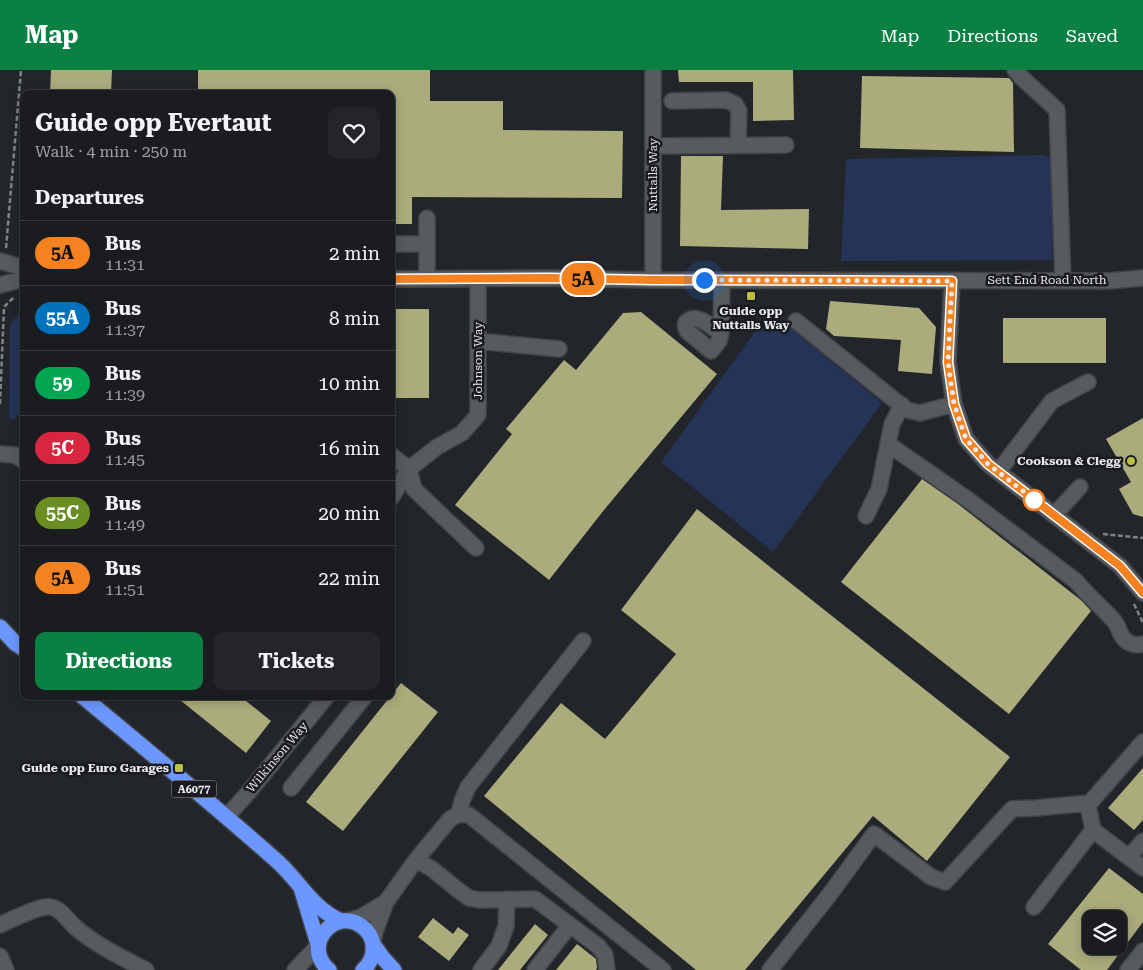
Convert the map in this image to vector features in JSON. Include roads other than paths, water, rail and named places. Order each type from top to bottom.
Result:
[{"type":"highway","points":[[0,627],[20,646]]},
{"type":"highway","points":[[0,639],[20,646]]},
{"type":"highway","name":"A6077","points":[[87,700],[227,816],[280,864],[322,910],[332,918],[356,922],[363,927],[383,958],[394,970]]},
{"type":"highway","name":"A6077","points":[[301,888],[319,954],[322,962],[329,970]]},
{"type":"highway","points":[[318,945],[326,929],[333,924],[344,921]]},
{"type":"highway","points":[[363,970],[371,961],[373,943]]},
{"type":"street","name":"Nuttalls Way","points":[[653,70],[653,280]]},
{"type":"street","points":[[1015,70],[1057,110],[1063,281]]},
{"type":"street","points":[[672,101],[726,100],[735,104],[740,111],[738,145]]},
{"type":"street","points":[[653,146],[786,145]]},
{"type":"street","points":[[427,279],[428,218]]},
{"type":"street","points":[[395,244],[427,244]]},
{"type":"street","points":[[3,256],[20,275]]},
{"type":"street","points":[[0,285],[20,276]]},
{"type":"street","name":"Sett End Road North","points":[[395,278],[1108,281],[1143,278]]},
{"type":"street","name":"Johnson Way","points":[[395,492],[409,470],[437,447],[462,433],[478,415],[478,279]]},
{"type":"street","points":[[721,333],[722,280]]},
{"type":"street","points":[[952,281],[948,362],[954,404],[966,439],[988,464],[1120,566],[1137,596]]},
{"type":"street","points":[[796,321],[907,410],[920,414],[954,404]]},
{"type":"street","points":[[478,341],[559,349]]},
{"type":"street","points":[[998,472],[1052,401],[1088,382]]},
{"type":"street","points":[[866,516],[879,489],[892,424],[902,405]]},
{"type":"street","points":[[888,444],[1076,581],[1083,591],[1116,623],[1122,638],[1129,643],[1143,644]]},
{"type":"street","points":[[0,454],[15,455],[20,458]]},
{"type":"street","points":[[395,459],[409,470],[414,489],[476,548]]},
{"type":"street","points":[[1054,515],[1080,487]]},
{"type":"street","points":[[459,814],[468,787],[583,641]]},
{"type":"street","name":"Wilkinson Way","points":[[227,816],[324,700]]},
{"type":"street","points":[[291,788],[362,700]]},
{"type":"street","points":[[1143,742],[1088,805],[1093,830],[1143,868]]},
{"type":"street","points":[[770,970],[874,834],[932,877],[944,882],[1012,809],[1090,803]]},
{"type":"street","points":[[373,943],[386,902],[416,860],[450,819],[459,814],[469,815],[663,970]]},
{"type":"street","points":[[1034,907],[1093,830]]},
{"type":"street","points":[[1129,857],[1143,841]]},
{"type":"street","points":[[416,860],[432,869],[469,898],[480,900],[535,899],[598,946],[605,955],[608,969]]},
{"type":"street","points":[[481,970],[499,946],[506,926],[507,899]]},
{"type":"street","points":[[344,921],[361,917],[386,902]]},
{"type":"street","points":[[0,925],[40,908],[50,907],[58,910],[92,940],[146,970]]},
{"type":"street","points":[[535,970],[570,925]]},
{"type":"street","points":[[295,970],[318,945]]},
{"type":"street","points":[[1128,970],[1143,951]]},
{"type":"street","points":[[0,956],[6,970]]},
{"type":"place","name":"Guide opp Nuttalls Way","points":[[751,296]]},
{"type":"place","name":"Cookson & Clegg","points":[[1131,461]]},
{"type":"place","name":"Guide opp Euro Garages","points":[[179,768]]}]
